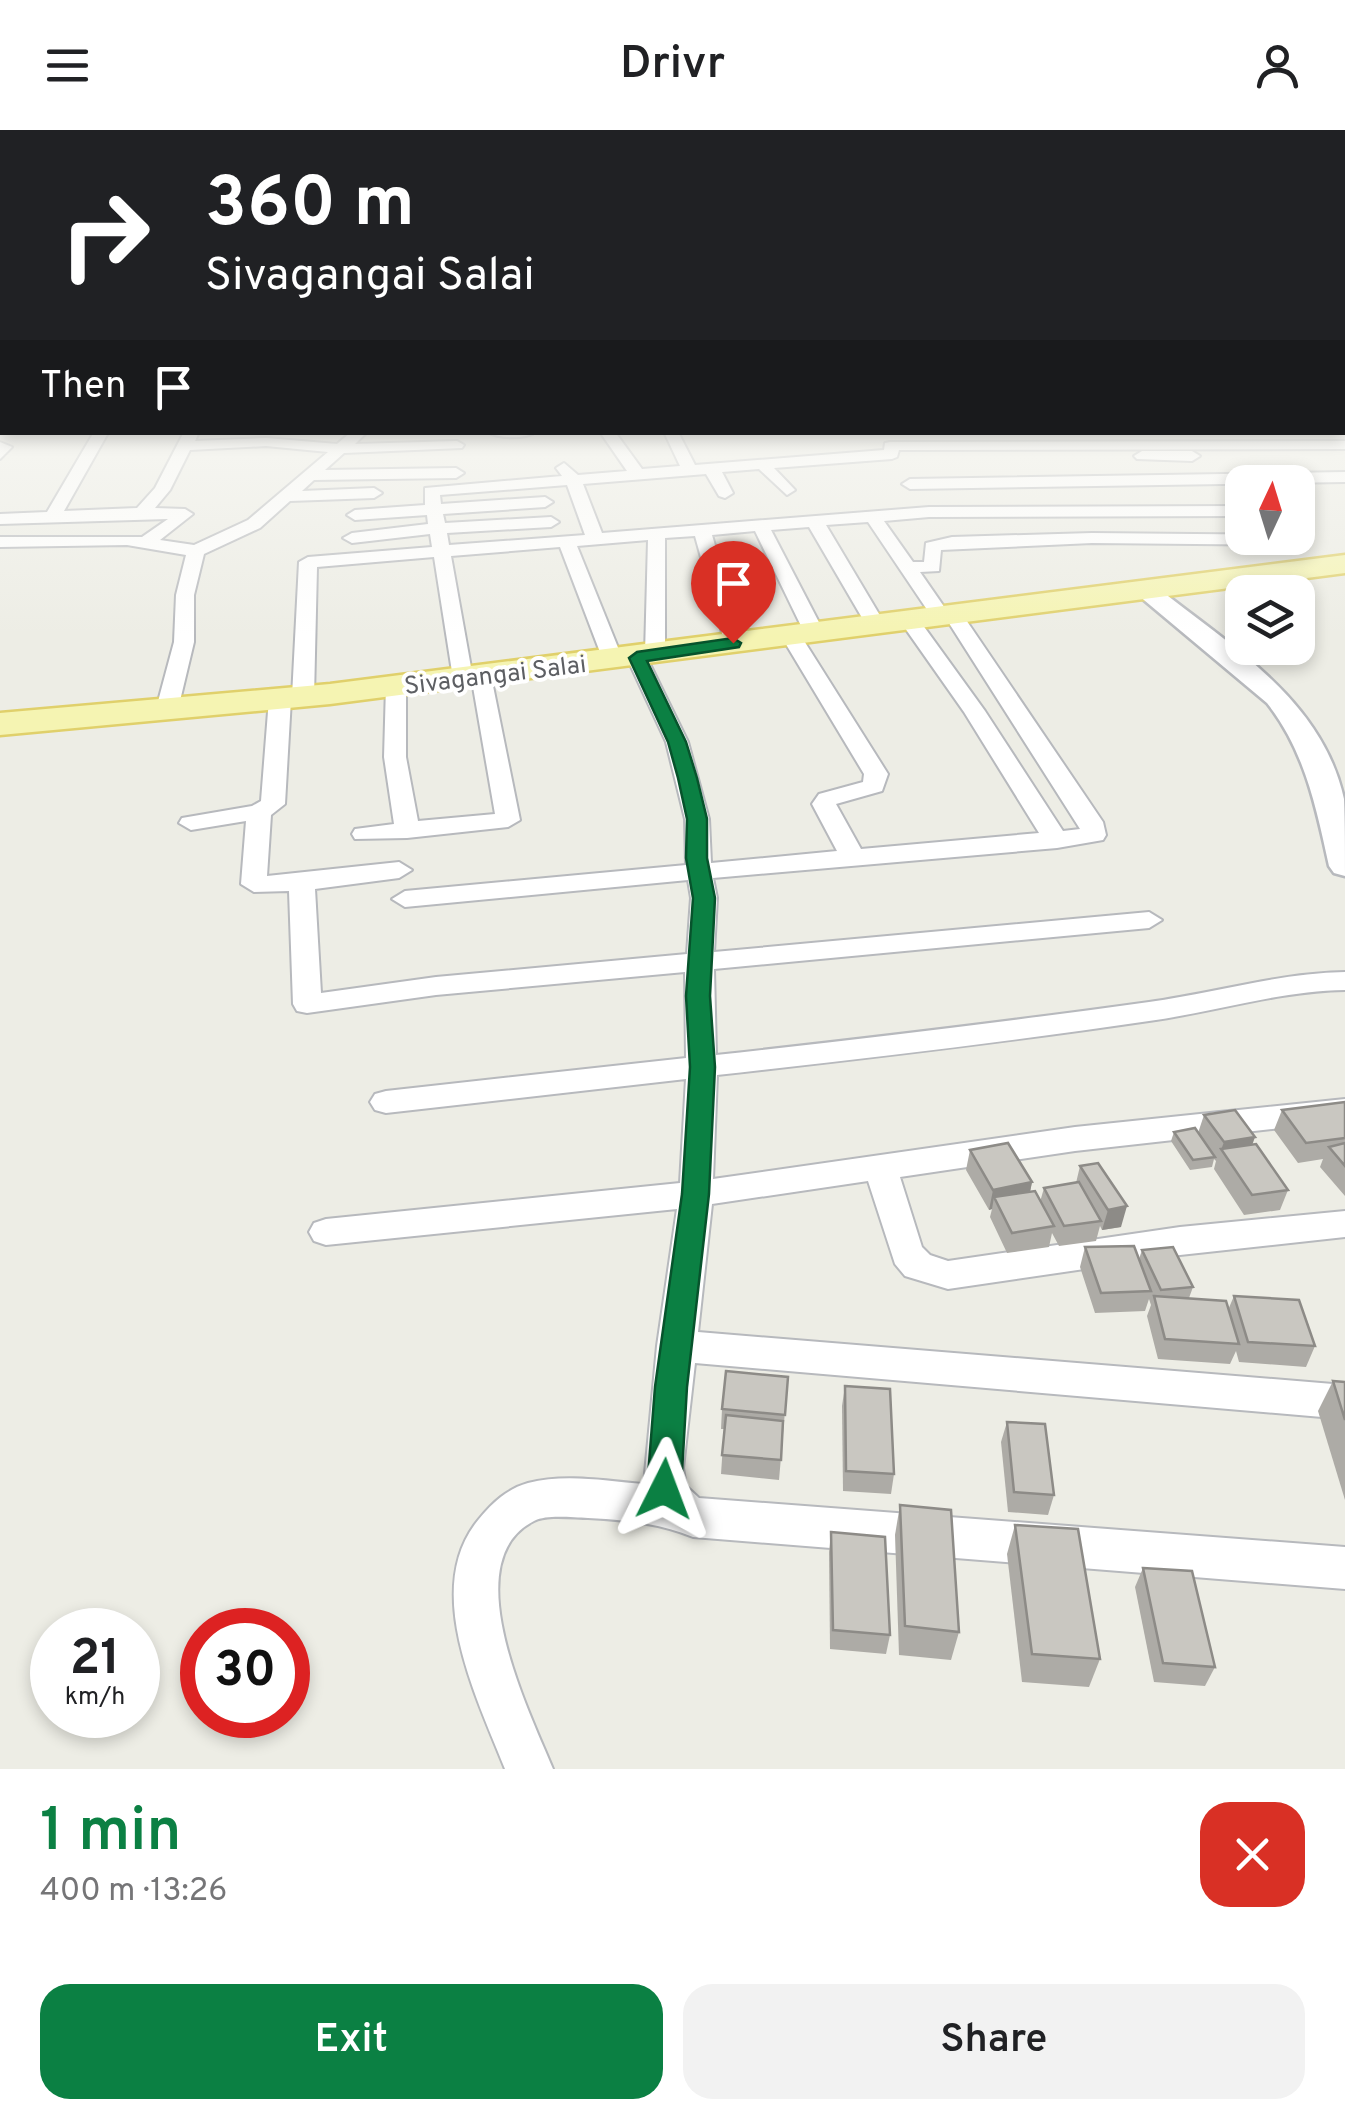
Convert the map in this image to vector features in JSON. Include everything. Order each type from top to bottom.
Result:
[{"type":"main road","name":"Sivagangai Salai","points":[[0,724],[292,698],[472,677],[1337,565]]},
{"type":"street","points":[[53,516],[72,483]]},
{"type":"street","points":[[142,513],[166,483]]},
{"type":"street","points":[[0,542],[147,542],[196,551],[254,524],[302,483]]},
{"type":"street","points":[[288,496],[521,483]]},
{"type":"street","points":[[539,483],[558,534],[635,657],[677,742],[697,819],[698,870],[704,898],[698,996],[702,1067],[696,1194],[663,1468],[664,1489],[672,1506]]},
{"type":"street","points":[[576,483],[595,538]]},
{"type":"street","points":[[723,483],[725,493]]},
{"type":"street","points":[[781,483],[787,490]]},
{"type":"street","points":[[911,483],[920,498]]},
{"type":"street","points":[[352,538],[438,528],[595,538],[872,515],[920,498],[1225,488]]},
{"type":"street","points":[[1315,488],[1345,492]]},
{"type":"street","points":[[364,834],[508,820],[441,550],[431,491]]},
{"type":"street","points":[[920,498],[1225,510]]},
{"type":"street","points":[[355,515],[545,502]]},
{"type":"street","points":[[0,519],[185,514],[147,542]]},
{"type":"street","points":[[872,515],[935,617],[974,711],[1056,841]]},
{"type":"street","points":[[814,520],[875,624]]},
{"type":"street","points":[[760,524],[803,634],[876,774],[874,786],[838,795],[824,804],[852,858]]},
{"type":"street","points":[[702,529],[733,643]]},
{"type":"street","points":[[635,657],[657,532]]},
{"type":"street","points":[[192,823],[259,812],[273,804],[292,698],[308,562],[558,534]]},
{"type":"street","points":[[908,568],[933,566],[932,547],[952,542],[1225,538]]},
{"type":"street","points":[[167,709],[184,642],[186,595],[196,551]]},
{"type":"street","points":[[1315,551],[1337,565]]},
{"type":"street","points":[[1146,590],[1277,697],[1294,716],[1320,762],[1345,866]]},
{"type":"street","points":[[406,899],[1094,835],[935,617]]},
{"type":"street","points":[[396,686],[395,757],[407,831]]},
{"type":"street","points":[[259,812],[254,884],[302,883],[399,870]]},
{"type":"street","points":[[302,883],[307,1004],[436,986],[1149,920]]},
{"type":"street","points":[[386,1102],[985,1035],[1220,1002],[1298,982],[1345,981]]},
{"type":"street","points":[[326,1232],[696,1194],[1128,1132],[1345,1110]]},
{"type":"street","points":[[880,1167],[907,1254],[918,1266],[948,1274],[1180,1241],[1345,1224]]},
{"type":"street","points":[[676,1346],[1345,1402]]},
{"type":"street","points":[[529,1769],[491,1672],[476,1608],[478,1568],[492,1530],[524,1504],[551,1499],[672,1506],[693,1517],[717,1522],[1345,1568]]},
{"type":"building","points":[[1345,1102],[1345,1138],[1306,1143],[1282,1110]]},
{"type":"building","points":[[1235,1110],[1255,1137],[1224,1142],[1204,1115]]},
{"type":"building","points":[[1195,1128],[1215,1157],[1193,1160],[1174,1132]]},
{"type":"building","points":[[1008,1143],[1032,1182],[993,1190],[970,1150]]},
{"type":"building","points":[[1345,1143],[1345,1166],[1329,1147]]},
{"type":"building","points":[[1256,1144],[1288,1190],[1252,1195],[1221,1149]]},
{"type":"building","points":[[1098,1163],[1127,1206],[1108,1210],[1080,1166]]},
{"type":"building","points":[[1079,1182],[1101,1221],[1064,1226],[1044,1188]]},
{"type":"building","points":[[1035,1191],[1054,1226],[1012,1233],[994,1197]]},
{"type":"building","points":[[1134,1246],[1151,1291],[1101,1293],[1085,1247]]},
{"type":"building","points":[[1173,1247],[1193,1287],[1161,1290],[1142,1250]]},
{"type":"building","points":[[1154,1296],[1226,1301],[1239,1344],[1165,1339]]},
{"type":"building","points":[[1234,1296],[1299,1300],[1315,1346],[1248,1342]]},
{"type":"building","points":[[726,1371],[788,1377],[785,1415],[722,1409]]},
{"type":"building","points":[[1333,1381],[1345,1382],[1345,1420]]},
{"type":"building","points":[[845,1386],[890,1389],[894,1474],[846,1471]]},
{"type":"building","points":[[726,1415],[783,1421],[781,1460],[722,1455]]},
{"type":"building","points":[[1007,1422],[1045,1424],[1054,1495],[1014,1492]]},
{"type":"building","points":[[900,1505],[951,1510],[959,1632],[905,1626]]},
{"type":"building","points":[[1015,1525],[1078,1529],[1100,1659],[1032,1654]]},
{"type":"building","points":[[831,1532],[885,1537],[890,1635],[833,1630]]},
{"type":"building","points":[[1143,1568],[1192,1571],[1215,1667],[1163,1663]]},
{"type":"route","points":[[664,1489],[671,1387],[696,1194],[702,1067],[698,996],[704,898],[696,858],[697,819],[688,778],[677,742],[637,658],[733,643]]}]
